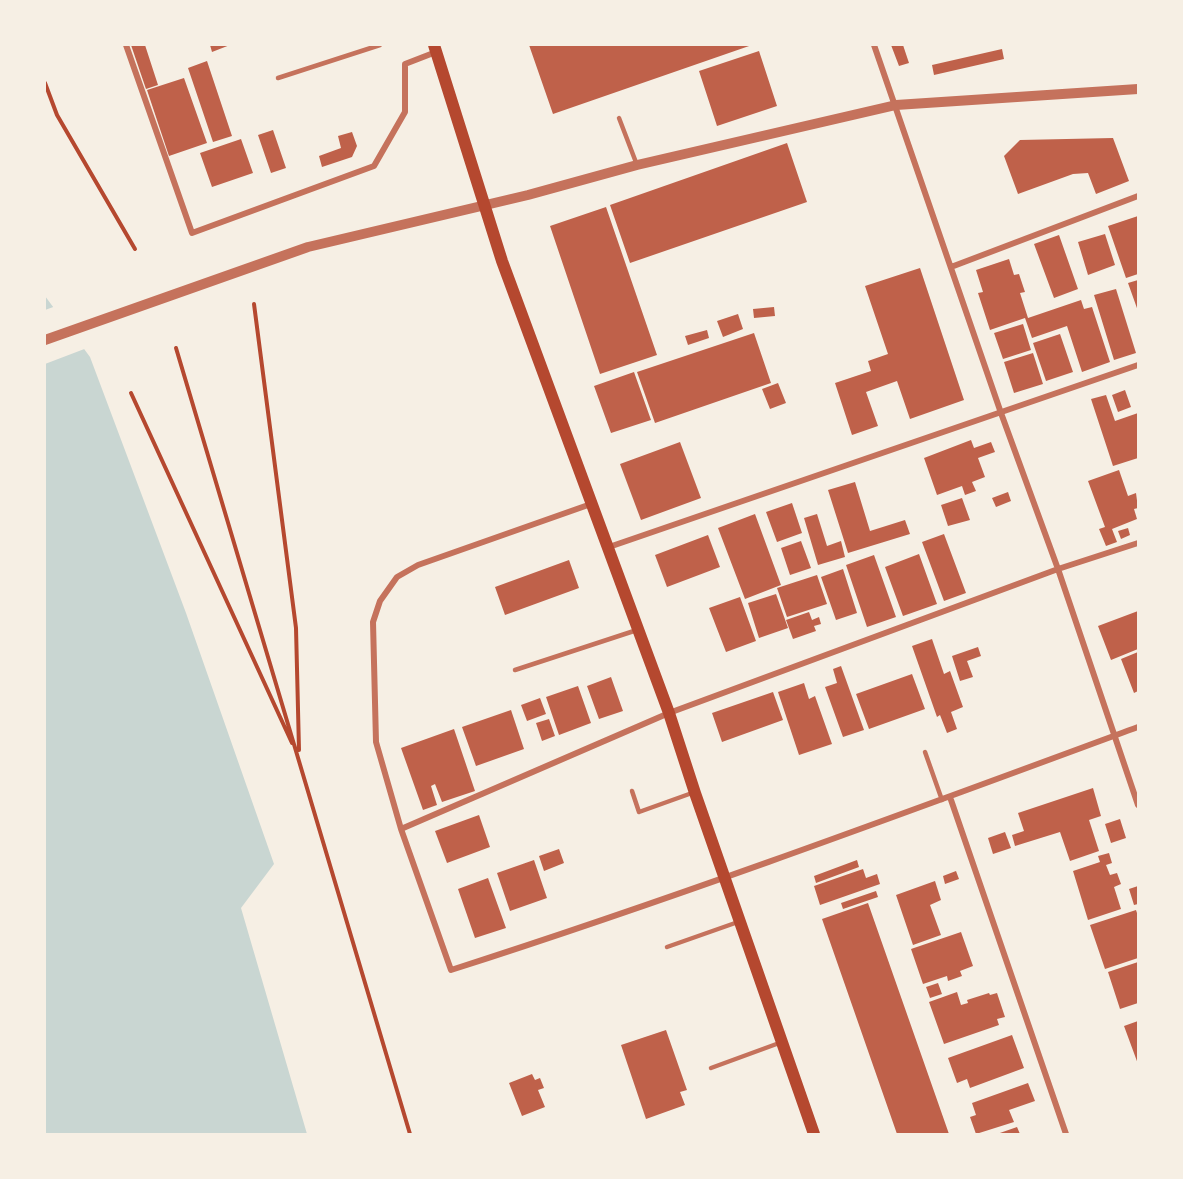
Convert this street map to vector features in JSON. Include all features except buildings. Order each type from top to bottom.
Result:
[{"type":"main road","points":[[436,49],[483,205],[669,713],[814,1134]]},
{"type":"street","points":[[126,45],[192,233],[375,166],[405,112],[405,64],[436,49]]},
{"type":"street","points":[[874,45],[1001,413],[1058,569],[1138,805]]},
{"type":"street","points":[[45,340],[308,247],[528,195],[638,165],[896,105],[1138,89]]},
{"type":"street","points":[[951,267],[1138,196]]},
{"type":"street","points":[[609,548],[1138,364]]},
{"type":"street","points":[[592,503],[418,565],[397,578],[380,601],[372,622],[376,742],[401,829],[451,970],[725,879],[1138,727]]},
{"type":"street","points":[[401,829],[669,713],[1058,569],[1138,543]]},
{"type":"street","points":[[950,797],[1066,1134]]},
{"type":"lane","points":[[278,78],[380,45]]},
{"type":"lane","points":[[619,118],[638,165]]},
{"type":"lane","points":[[515,670],[637,630]]},
{"type":"lane","points":[[926,752],[942,800]]},
{"type":"lane","points":[[632,791],[639,812],[695,793]]},
{"type":"lane","points":[[667,947],[740,921]]},
{"type":"lane","points":[[711,1068],[782,1042]]},
{"type":"path","points":[[45,83],[57,115],[135,249]]},
{"type":"path","points":[[254,303],[296,628],[299,757]]},
{"type":"path","points":[[176,348],[410,1134]]},
{"type":"path","points":[[131,393],[299,757]]},
{"type":"shaded area","points":[[45,296],[90,357],[186,613],[274,864],[241,908],[307,1134],[45,1134]]},
{"type":"pier","points":[[56,306],[87,348],[45,364],[45,310]]}]
